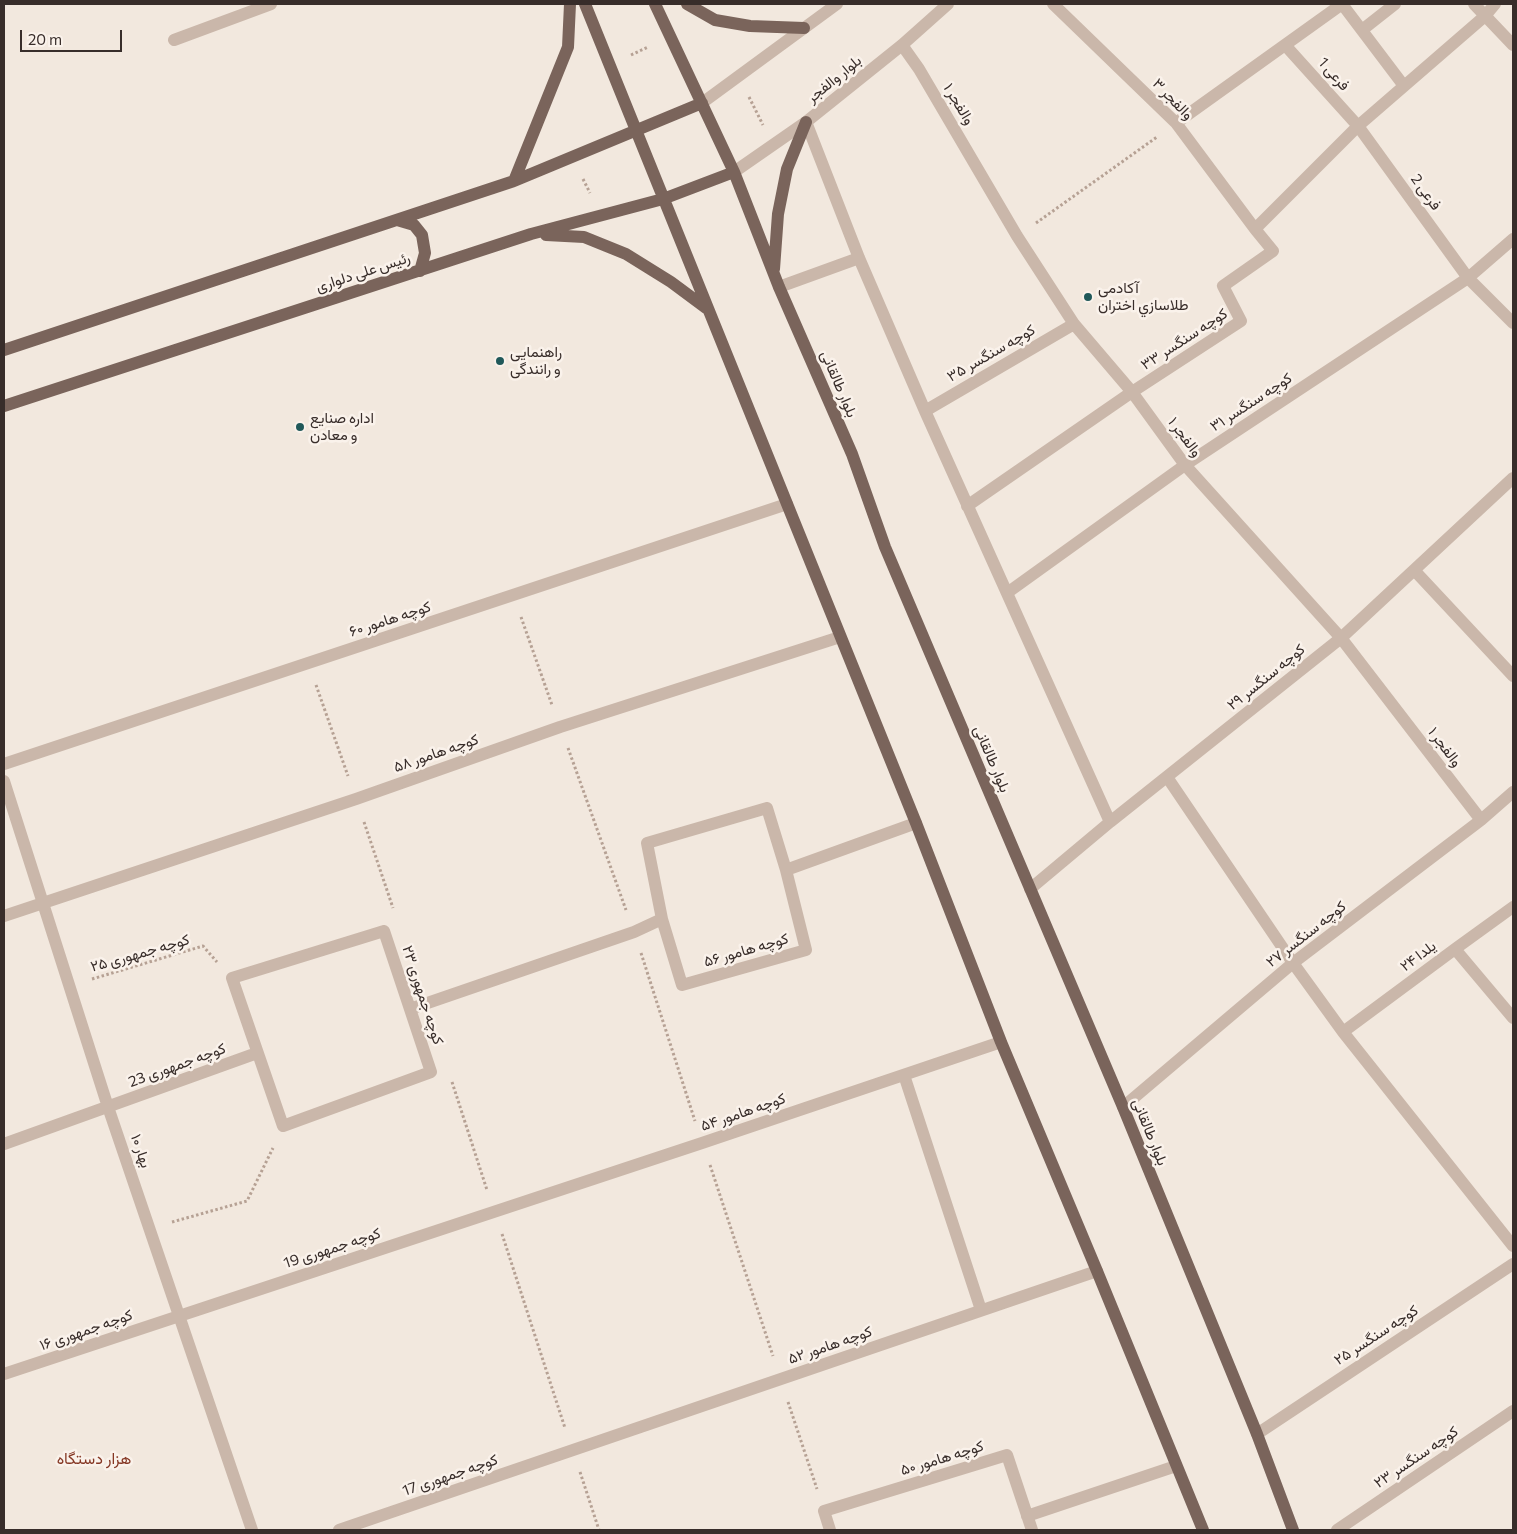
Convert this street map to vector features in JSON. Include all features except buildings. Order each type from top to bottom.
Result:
[{"type":"main road","points":[[514,181],[568,47],[570,4]]},
{"type":"main road","points":[[585,4],[916,823],[1002,1042],[1203,1530]]},
{"type":"main road","name":"بلوار طالقانی","points":[[655,4],[734,172],[779,287],[852,454],[885,547],[1123,1108],[1256,1434],[1293,1530]]},
{"type":"main road","points":[[687,4],[715,20],[750,26],[804,28]]},
{"type":"main road","points":[[4,350],[514,181],[702,103]]},
{"type":"main road","points":[[773,272],[778,214],[787,169],[806,122]]},
{"type":"main road","name":"رئیس علی دلواری","points":[[4,406],[531,234],[663,199],[734,172]]},
{"type":"main road","points":[[397,220],[414,225],[422,235],[425,253],[420,271]]},
{"type":"main road","points":[[531,234],[584,237],[626,254],[671,282],[707,308]]},
{"type":"street","points":[[174,40],[271,4]]},
{"type":"street","points":[[702,103],[837,4]]},
{"type":"street","name":"بلوار والفجر","points":[[734,172],[806,122],[902,45],[948,4]]},
{"type":"street","name":"والفجر ۳","points":[[1053,4],[1176,123],[1255,230]]},
{"type":"street","points":[[1176,123],[1342,4],[1404,86]]},
{"type":"street","points":[[1362,30],[1395,4]]},
{"type":"street","points":[[1474,4],[1513,45]]},
{"type":"street","points":[[1255,230],[1358,126],[1485,16],[1495,4]]},
{"type":"street","name":"والفجر ۱","points":[[902,45],[919,69],[1018,236],[1074,324],[1132,392],[1185,465],[1341,638],[1481,820]]},
{"type":"street","name":"فرعی 1","points":[[1285,45],[1358,126]]},
{"type":"street","points":[[806,122],[859,258],[925,411],[1110,822]]},
{"type":"street","name":"فرعی 2","points":[[1358,126],[1468,278],[1513,323]]},
{"type":"street","name":"کوچه سنگسر ۳۳","points":[[968,506],[1132,392],[1241,321],[1223,286],[1273,251],[1255,230]]},
{"type":"street","name":"کوچه سنگسر ۳۱","points":[[1007,593],[1185,465],[1468,278],[1513,240]]},
{"type":"street","points":[[779,287],[859,258]]},
{"type":"street","name":"کوچه سنگسر ۳۵","points":[[925,411],[1074,324]]},
{"type":"street","name":"کوچه سنگسر ۲۹","points":[[1030,889],[1110,822],[1341,638],[1513,478]]},
{"type":"street","name":"کوچه هامور ۶۰","points":[[4,764],[787,504]]},
{"type":"street","points":[[1414,570],[1513,676]]},
{"type":"street","name":"کوچه هامور ۵۸","points":[[4,916],[356,799],[560,727],[840,637]]},
{"type":"street","points":[[1167,777],[1293,963],[1343,1032],[1513,1246]]},
{"type":"street","name":"بهار ۱۰","points":[[4,780],[108,1107],[252,1530]]},
{"type":"street","name":"کوچه سنگسر ۲۷","points":[[1123,1108],[1293,963],[1481,820],[1513,792]]},
{"type":"street","name":"کوچه هامور ۵۶","points":[[767,808],[786,870],[806,950],[682,985],[662,919],[646,843],[767,808]]},
{"type":"street","points":[[786,870],[916,823]]},
{"type":"street","name":"یلدا ۲۴","points":[[1343,1032],[1513,907]]},
{"type":"street","points":[[410,1009],[634,932],[662,919]]},
{"type":"street","name":"کوچه جمهوری ۲۳","points":[[232,978],[384,931],[431,1072],[283,1126]]},
{"type":"street","points":[[1455,949],[1513,1018]]},
{"type":"street","points":[[232,978],[283,1126]]},
{"type":"street","name":"کوچه هامور ۵۴","points":[[495,1212],[1002,1042]]},
{"type":"street","name":"کوچه جمهوری 23","points":[[4,1144],[257,1053]]},
{"type":"street","points":[[904,1075],[981,1310]]},
{"type":"street","name":"کوچه جمهوری 19","points":[[179,1315],[495,1212]]},
{"type":"street","name":"کوچه سنگسر ۲۵","points":[[1256,1434],[1513,1264]]},
{"type":"street","name":"کوچه هامور ۵۲","points":[[573,1450],[1097,1270]]},
{"type":"street","name":"کوچه جمهوری ۱۶","points":[[4,1374],[179,1315]]},
{"type":"street","name":"کوچه سنگسر ۲۳","points":[[1337,1530],[1513,1411]]},
{"type":"street","name":"کوچه جمهوری 17","points":[[338,1530],[573,1450]]},
{"type":"street","name":"کوچه هامور ۵۰","points":[[824,1510],[1007,1455],[1032,1530]]},
{"type":"street","points":[[1027,1516],[1176,1466]]},
{"type":"street","points":[[824,1510],[830,1530]]},
{"type":"path","points":[[1018,236],[1176,123]]},
{"type":"path","points":[[513,595],[634,932],[824,1510]]},
{"type":"path","name":"کوچه جمهوری ۲۵","points":[[70,985],[203,946],[232,978]]},
{"type":"path","points":[[150,1228],[247,1200],[283,1126]]},
{"type":"path","points":[[495,1212],[599,1530]]},
{"type":"place","name":"آكادمى طلاسازي اختران","points":[[1088,297]]},
{"type":"place","name":"راهنمایی و رانندگی","points":[[500,361]]},
{"type":"place","name":"اداره صنایع و معادن","points":[[300,427]]},
{"type":"district","name":"هزار دستگاه","points":[[94,1459]]}]
